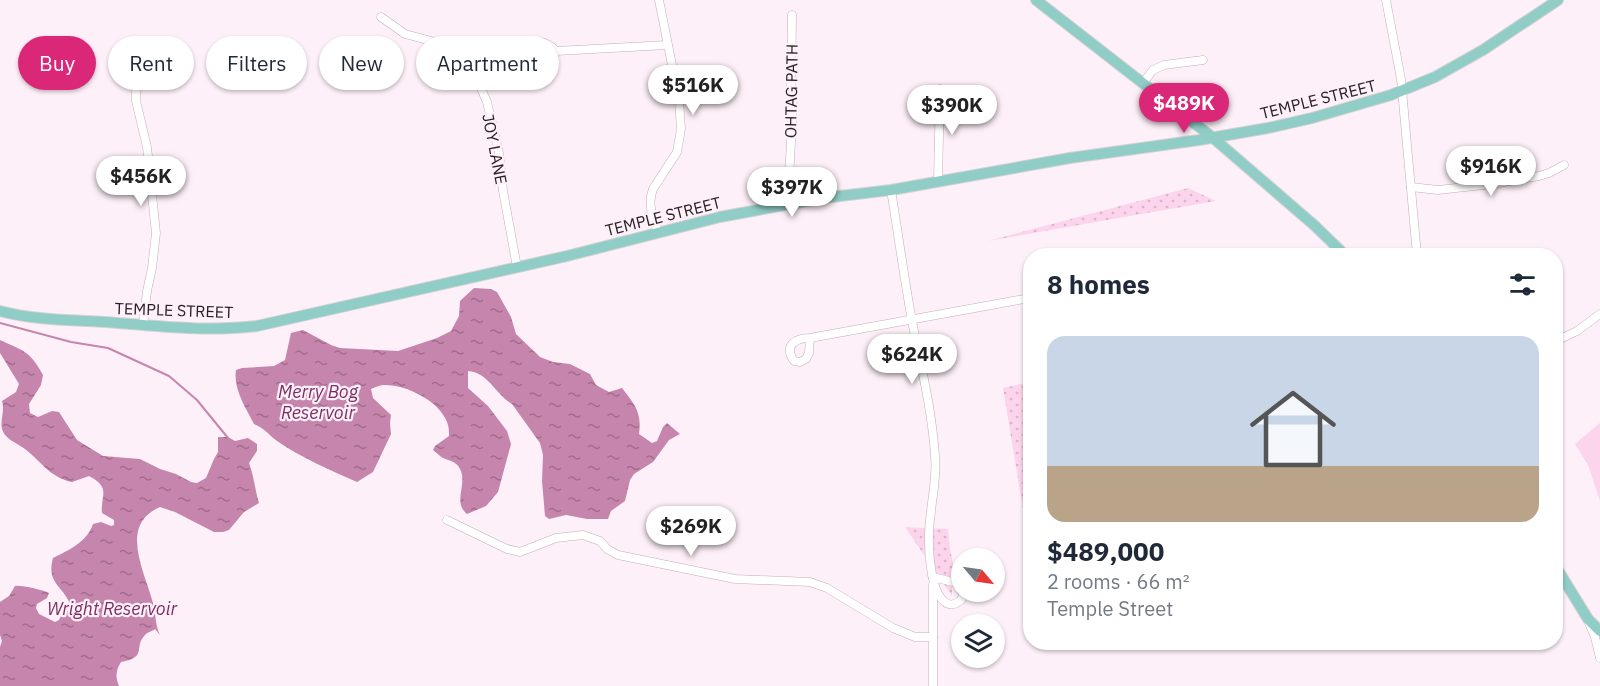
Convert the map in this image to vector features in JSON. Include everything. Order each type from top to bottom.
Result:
[{"type":"main road","points":[[1036,0],[1212,137],[1338,248]]},
{"type":"main road","name":"TEMPLE STREET","points":[[0,311],[33,318],[202,329],[257,326],[517,267],[720,217],[1282,125],[1328,114],[1402,91],[1435,77],[1465,61],[1558,0]]},
{"type":"main road","points":[[1563,578],[1588,619],[1600,631]]},
{"type":"street","points":[[658,232],[651,213],[651,196],[653,189],[674,159],[681,136],[679,100],[659,0]]},
{"type":"street","points":[[1386,0],[1402,91],[1416,248]]},
{"type":"street","name":"OHTAG PATH","points":[[791,204],[789,178],[793,105],[791,88],[792,15]]},
{"type":"street","name":"JOY LANE","points":[[381,17],[405,34],[448,47],[466,63],[477,79],[487,102],[499,153],[503,191],[517,267]]},
{"type":"street","points":[[559,51],[667,45]]},
{"type":"street","points":[[1143,83],[1153,70],[1164,65],[1203,60]]},
{"type":"street","points":[[938,182],[940,89]]},
{"type":"street","points":[[136,90],[136,101],[147,147],[156,233],[143,325]]},
{"type":"street","points":[[1411,187],[1438,190],[1492,184],[1539,176],[1564,165]]},
{"type":"street","points":[[891,190],[928,398],[935,454],[937,474],[929,536],[930,559],[939,596],[947,603],[958,602]]},
{"type":"street","points":[[810,338],[1023,299]]},
{"type":"street","points":[[1563,338],[1600,315]]},
{"type":"street","points":[[447,520],[507,549],[520,552],[556,538],[583,535],[600,541],[607,549],[618,555],[714,575],[735,579],[810,582],[827,588],[893,628],[915,637],[933,637]]},
{"type":"street","points":[[933,577],[951,582]]},
{"type":"street","points":[[933,577],[933,686]]},
{"type":"street","points":[[1588,619],[1600,658]]},
{"type":"shaded area","points":[[1188,188],[1216,201],[988,241]]},
{"type":"shaded area","points":[[1023,384],[1023,509],[1003,388]]},
{"type":"shaded area","points":[[1600,423],[1600,501],[1588,465],[1575,444]]},
{"type":"shaded area","points":[[905,527],[948,529],[951,554],[951,595]]},
{"type":"water","name":"Merry Bog Reservoir","points":[[474,288],[491,289],[497,292],[511,317],[516,334],[540,357],[553,362],[570,364],[590,374],[596,385],[609,392],[622,388],[631,399],[638,414],[639,434],[652,443],[657,441],[667,423],[680,434],[669,440],[653,462],[634,474],[630,480],[625,501],[611,511],[608,519],[587,519],[566,515],[549,519],[545,516],[542,481],[543,455],[540,443],[512,404],[475,372],[468,371],[468,388],[488,406],[507,431],[511,444],[498,492],[486,506],[467,514],[460,498],[462,475],[460,469],[433,450],[449,436],[447,422],[437,407],[412,391],[385,385],[371,389],[373,398],[391,415],[391,434],[373,472],[357,482],[296,453],[254,424],[238,391],[236,370],[274,366],[285,360],[291,333],[303,330],[340,348],[398,351],[451,331],[459,316],[460,301]]},
{"type":"water","name":"Wright Reservoir","points":[[0,340],[26,353],[43,375],[41,385],[29,404],[30,413],[38,417],[52,411],[59,412],[77,440],[103,456],[140,459],[197,483],[206,478],[218,452],[218,437],[228,437],[235,441],[248,438],[257,444],[257,451],[249,463],[259,503],[244,512],[229,530],[214,532],[160,507],[147,515],[140,525],[137,537],[138,550],[160,635],[155,629],[146,634],[140,643],[138,654],[130,660],[121,662],[117,674],[119,686],[0,686],[2,641],[0,602],[9,596],[15,586],[42,590],[49,593],[47,598],[37,604],[39,614],[55,622],[59,620],[71,606],[52,574],[53,558],[82,541],[93,524],[101,522],[111,526],[114,525],[114,520],[102,513],[103,488],[96,480],[89,476],[72,482],[64,480],[3,432],[2,401],[16,392],[19,384],[0,353]]},
{"type":"waterway","points":[[0,323],[71,342],[108,348],[169,376],[197,400],[228,438]]}]
